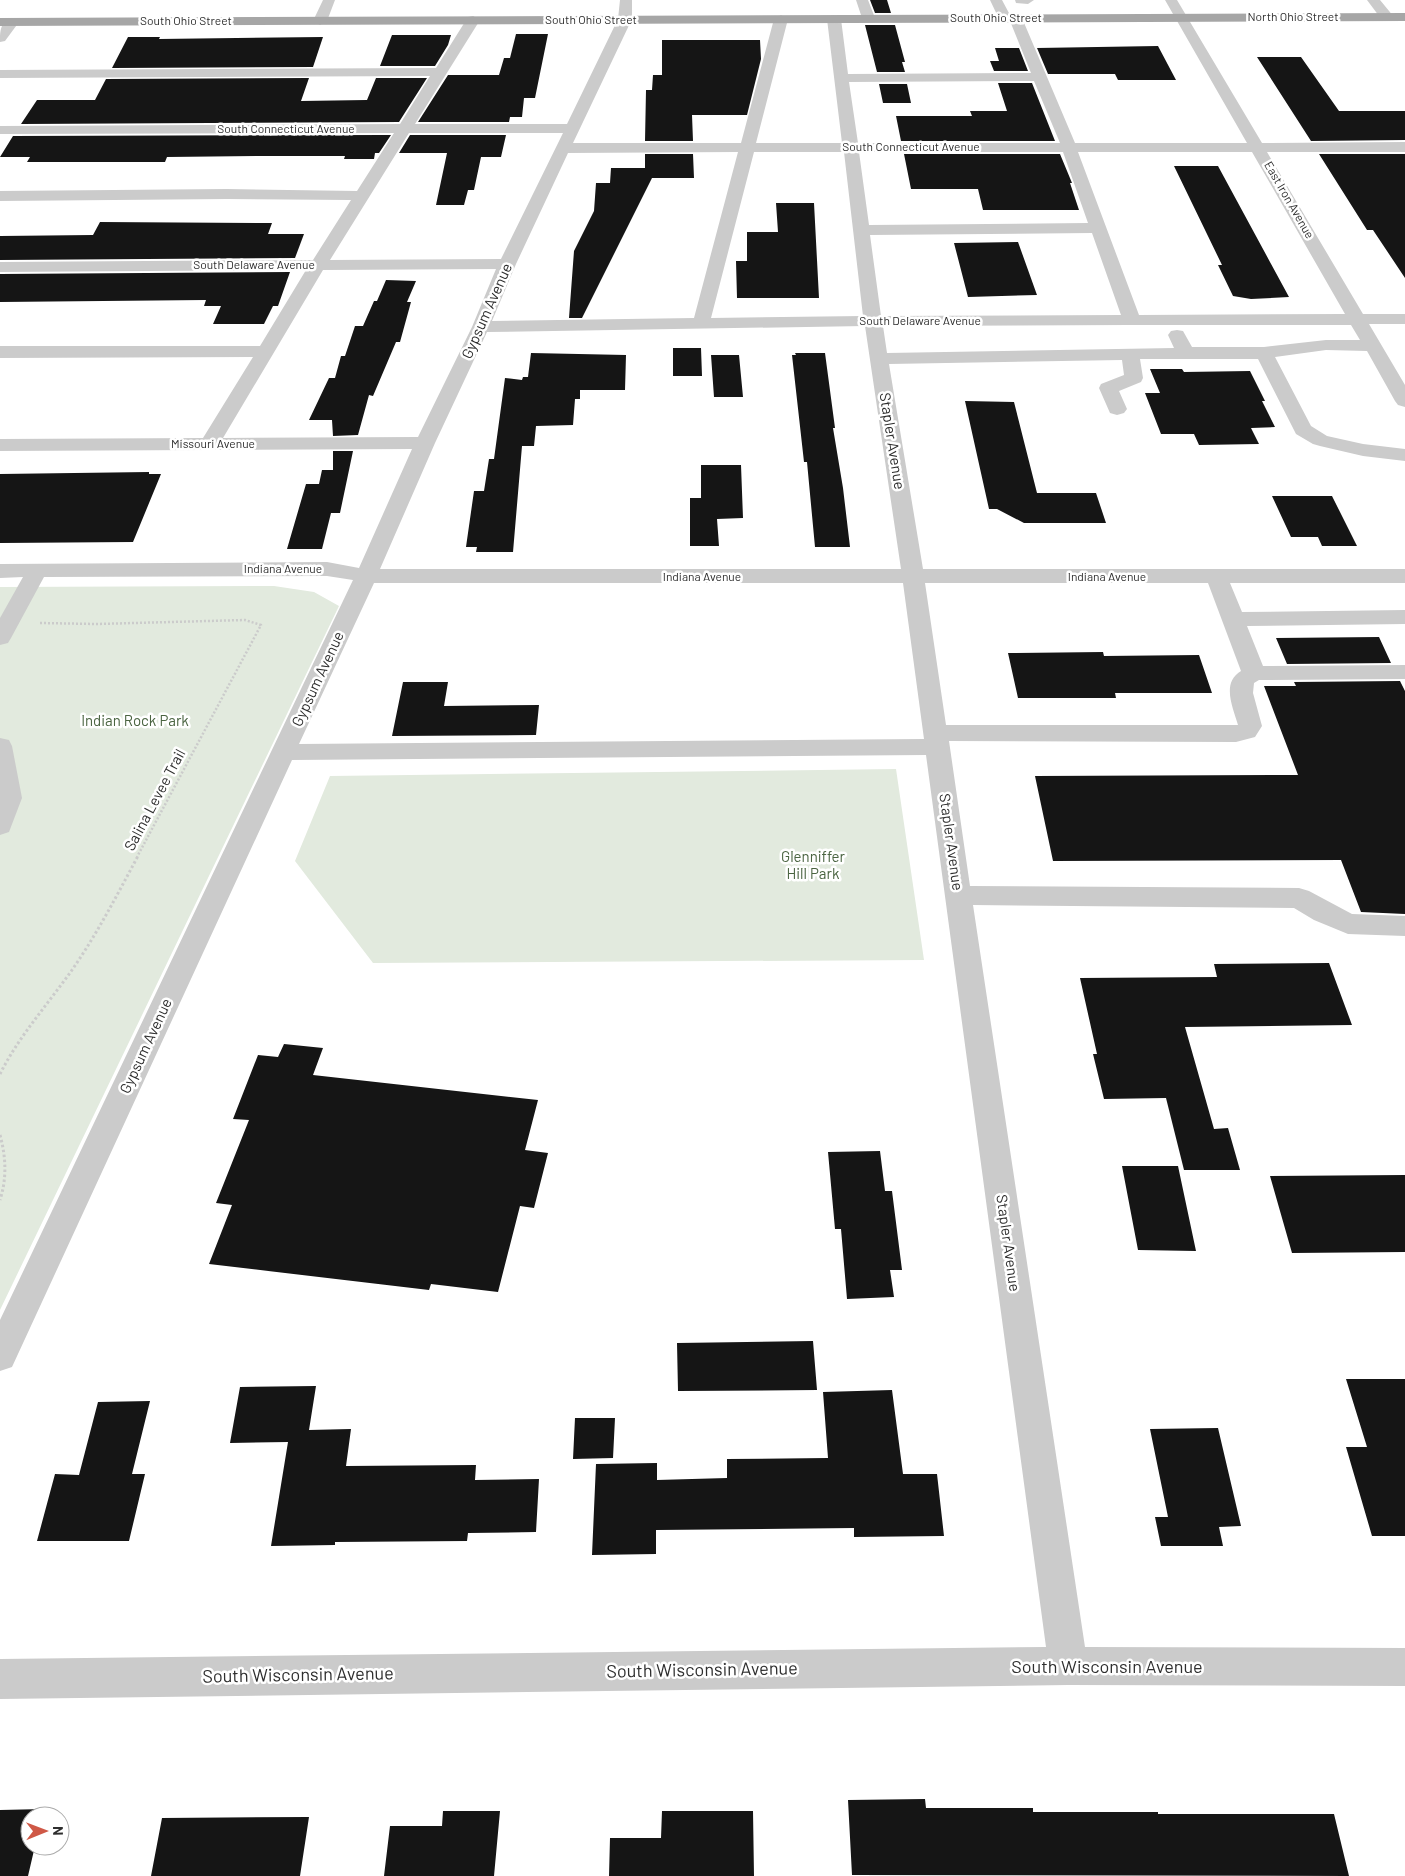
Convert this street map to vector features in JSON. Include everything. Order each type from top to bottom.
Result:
[{"type":"main road","name":"South Ohio Street","points":[[6,22],[473,20],[626,10],[781,19],[1182,17]]},
{"type":"main road","name":"North Ohio Street","points":[[1182,17],[1405,17]]},
{"type":"street","points":[[320,21],[329,0]]},
{"type":"street","points":[[862,0],[868,18]]},
{"type":"street","points":[[996,0],[1016,18],[1069,147],[1132,321]]},
{"type":"street","points":[[1016,18],[1021,0],[1028,0]]},
{"type":"street","name":"East Iron Avenue","points":[[1171,0],[1258,146],[1405,401]]},
{"type":"street","points":[[1373,0],[1387,17]]},
{"type":"street","name":"Gypsum Avenue","points":[[0,1356],[366,576],[425,443],[481,327],[507,264],[626,10]]},
{"type":"street","name":"Stapler Avenue","points":[[834,18],[860,230],[913,578],[1068,1666]]},
{"type":"street","points":[[701,324],[781,19]]},
{"type":"street","points":[[209,444],[318,265],[406,129],[473,20]]},
{"type":"street","points":[[0,38],[6,22]]},
{"type":"street","points":[[0,74],[441,72]]},
{"type":"street","points":[[841,78],[1040,77]]},
{"type":"street","name":"South Connecticut Avenue","points":[[0,130],[406,129],[747,148],[1405,147]]},
{"type":"street","points":[[0,196],[183,196],[266,192],[362,196]]},
{"type":"street","points":[[860,230],[1098,228]]},
{"type":"street","name":"South Delaware Avenue","points":[[0,267],[507,264]]},
{"type":"street","name":"South Delaware Avenue","points":[[481,327],[873,321],[1405,320]]},
{"type":"street","points":[[1170,321],[1186,352]]},
{"type":"street","points":[[880,359],[1186,352],[1264,353],[1326,345],[1374,346]]},
{"type":"street","points":[[0,352],[266,351]]},
{"type":"street","points":[[1264,353],[1303,430],[1320,440],[1364,450],[1405,455]]},
{"type":"street","points":[[1117,409],[1108,388],[1134,378],[1130,354]]},
{"type":"street","name":"Missouri Avenue","points":[[0,445],[425,443]]},
{"type":"street","name":"Indiana Avenue","points":[[0,571],[327,569],[366,576],[913,578],[1405,576]]},
{"type":"street","points":[[4,630],[37,571]]},
{"type":"street","points":[[1216,577],[1254,673]]},
{"type":"street","points":[[1233,619],[1405,618]]},
{"type":"street","points":[[284,752],[1236,734],[1246,731],[1250,726],[1241,693],[1243,680],[1254,673],[1405,672]]},
{"type":"street","points":[[0,746],[9,798],[0,826]]},
{"type":"street","points":[[958,895],[1299,898],[1324,913],[1348,924],[1405,926]]},
{"type":"street","name":"South Wisconsin Avenue","points":[[0,1679],[1068,1666],[1405,1667]]},
{"type":"path","name":"Salina Levee Trail","points":[[0,1074],[9,1056],[73,969],[107,914],[261,625],[245,620],[97,624],[4,630]]},
{"type":"path","points":[[0,1135],[5,1155],[6,1185],[0,1200]]},
{"type":"green space","name":"Indian Rock Park","points":[[274,586],[314,592],[339,606],[0,1310],[0,587]]},
{"type":"green space","name":"Glenniffer Hill Park","points":[[896,769],[924,960],[373,963],[295,861],[330,776]]},
{"type":"building","points":[[870,0],[887,0],[891,13],[875,13]]},
{"type":"building","points":[[865,25],[895,25],[905,62],[902,62],[905,72],[877,72]]},
{"type":"building","points":[[516,34],[548,34],[535,98],[524,98],[522,117],[510,117],[509,122],[418,122],[448,75],[499,75],[504,58],[510,58]]},
{"type":"building","points":[[392,35],[451,35],[448,45],[435,66],[380,66]]},
{"type":"building","points":[[128,37],[160,37],[159,39],[323,37],[313,67],[112,68]]},
{"type":"building","points":[[662,40],[760,40],[761,59],[747,115],[692,115],[693,141],[645,141],[646,90],[652,90],[653,75],[662,75]]},
{"type":"building","points":[[1158,46],[1176,80],[1118,80],[1115,74],[1048,74],[1037,48]]},
{"type":"building","points":[[995,48],[1019,48],[1028,71],[994,71],[990,61],[999,61]]},
{"type":"building","points":[[1257,57],[1301,57],[1339,111],[1405,111],[1405,140],[1311,141]]},
{"type":"building","points":[[309,78],[301,101],[367,100],[376,78],[427,78],[399,122],[21,124],[37,100],[95,100],[106,79]]},
{"type":"building","points":[[998,83],[1032,83],[1055,141],[901,141],[896,116],[972,116],[970,111],[1007,111]]},
{"type":"building","points":[[879,84],[907,84],[911,103],[883,103]]},
{"type":"building","points":[[391,135],[379,153],[375,153],[374,159],[344,159],[345,156],[265,156],[167,157],[165,162],[27,162],[30,157],[0,157],[13,136]]},
{"type":"building","points":[[410,135],[506,135],[501,157],[481,157],[474,190],[468,190],[464,205],[436,205],[447,153],[399,153]]},
{"type":"building","points":[[645,154],[693,154],[694,178],[652,178],[582,318],[569,318],[574,251],[594,211],[596,183],[610,183],[611,168],[645,168]]},
{"type":"building","points":[[904,154],[1060,154],[1072,183],[1070,183],[1079,210],[983,210],[978,189],[911,189]]},
{"type":"building","points":[[1319,154],[1405,154],[1405,278],[1373,230],[1367,230]]},
{"type":"building","points":[[1174,166],[1218,166],[1289,297],[1251,299],[1233,296],[1218,265],[1222,265]]},
{"type":"building","points":[[776,203],[814,203],[819,298],[737,298],[736,261],[747,261],[747,232],[778,232]]},
{"type":"building","points":[[100,222],[272,223],[268,234],[304,234],[295,258],[0,260],[0,236],[93,235]]},
{"type":"building","points":[[1018,242],[1037,295],[968,297],[954,243]]},
{"type":"building","points":[[290,272],[278,306],[273,306],[264,324],[213,324],[221,306],[204,306],[206,300],[0,302],[0,274]]},
{"type":"building","points":[[386,280],[416,281],[407,302],[411,302],[400,342],[396,342],[373,396],[369,395],[358,435],[333,436],[332,420],[309,420],[329,378],[335,378],[341,356],[345,356],[355,326],[363,326]]},
{"type":"building","points":[[673,348],[701,348],[702,376],[673,376]]},
{"type":"building","points":[[531,353],[626,355],[625,390],[580,390],[580,399],[575,399],[573,425],[536,426],[534,446],[522,446],[513,552],[476,552],[477,547],[466,547],[474,491],[484,491],[489,459],[494,459],[505,378],[522,380],[523,377],[528,377]]},
{"type":"building","points":[[795,353],[825,353],[835,428],[833,428],[850,547],[815,547],[807,462],[804,462],[792,355],[796,355]]},
{"type":"building","points":[[711,355],[739,355],[743,397],[714,397]]},
{"type":"building","points":[[1150,369],[1182,369],[1184,372],[1250,371],[1275,427],[1251,428],[1259,444],[1199,445],[1194,434],[1161,434],[1145,393],[1160,393]]},
{"type":"building","points":[[965,401],[1014,402],[1037,493],[1096,493],[1106,523],[1024,523],[997,509],[989,509]]},
{"type":"building","points":[[333,451],[353,451],[340,513],[331,513],[322,549],[287,549],[306,484],[319,484],[322,470],[333,470]]},
{"type":"building","points":[[701,465],[741,465],[743,518],[717,519],[719,546],[690,546],[690,498],[701,498]]},
{"type":"building","points":[[149,472],[149,474],[161,474],[133,542],[0,543],[0,474]]},
{"type":"building","points":[[1272,496],[1332,496],[1357,546],[1322,546],[1318,537],[1291,537]]},
{"type":"building","points":[[1379,637],[1391,663],[1287,664],[1276,638]]},
{"type":"building","points":[[1103,652],[1104,656],[1199,655],[1212,693],[1115,693],[1116,698],[1018,698],[1008,653]]},
{"type":"building","points":[[1400,681],[1405,691],[1405,914],[1361,912],[1341,860],[1053,861],[1035,776],[1298,775],[1264,686],[1296,686],[1294,682]]},
{"type":"building","points":[[403,682],[448,682],[444,706],[539,705],[536,735],[392,736]]},
{"type":"building","points":[[1329,963],[1352,1025],[1185,1027],[1214,1129],[1228,1128],[1240,1170],[1184,1170],[1166,1098],[1104,1099],[1093,1054],[1097,1054],[1080,978],[1217,977],[1214,964]]},
{"type":"building","points":[[284,1044],[323,1048],[313,1075],[538,1100],[525,1150],[548,1153],[534,1208],[520,1206],[498,1292],[431,1284],[429,1290],[209,1264],[232,1205],[216,1203],[249,1120],[233,1119],[258,1055],[278,1057]]},
{"type":"building","points":[[880,1151],[885,1191],[892,1191],[902,1270],[890,1270],[894,1297],[847,1299],[841,1229],[835,1229],[828,1152]]},
{"type":"building","points":[[1122,1166],[1178,1166],[1196,1251],[1138,1250]]},
{"type":"building","points":[[1405,1175],[1405,1252],[1292,1253],[1270,1176]]},
{"type":"building","points":[[813,1341],[817,1390],[678,1391],[677,1343]]},
{"type":"building","points":[[1346,1379],[1405,1379],[1405,1536],[1372,1536],[1346,1447],[1367,1447]]},
{"type":"building","points":[[316,1386],[309,1430],[351,1429],[346,1466],[476,1465],[475,1480],[539,1479],[536,1532],[468,1533],[467,1541],[335,1542],[335,1545],[271,1546],[288,1442],[230,1443],[240,1387]]},
{"type":"building","points":[[892,1390],[903,1474],[937,1474],[944,1536],[854,1537],[854,1528],[656,1530],[656,1554],[592,1555],[596,1464],[657,1463],[657,1480],[727,1478],[727,1459],[828,1458],[823,1392]]},
{"type":"building","points":[[150,1401],[132,1474],[145,1474],[129,1541],[37,1541],[55,1474],[79,1475],[98,1402]]},
{"type":"building","points":[[575,1418],[615,1418],[613,1458],[573,1459]]},
{"type":"building","points":[[1218,1428],[1241,1526],[1219,1527],[1223,1546],[1161,1546],[1155,1517],[1168,1517],[1150,1429]]},
{"type":"building","points":[[925,1799],[926,1808],[1033,1808],[1033,1812],[1334,1814],[1349,1876],[852,1875],[848,1800]]},
{"type":"building","points":[[0,1810],[20,1810],[20,1856],[33,1856],[28,1876],[0,1876]]},
{"type":"building","points":[[443,1811],[500,1811],[494,1876],[384,1876],[390,1826],[442,1826]]},
{"type":"building","points":[[662,1811],[753,1811],[754,1876],[609,1876],[610,1838],[661,1838]]},
{"type":"building","points":[[309,1817],[300,1876],[151,1876],[162,1818]]}]
